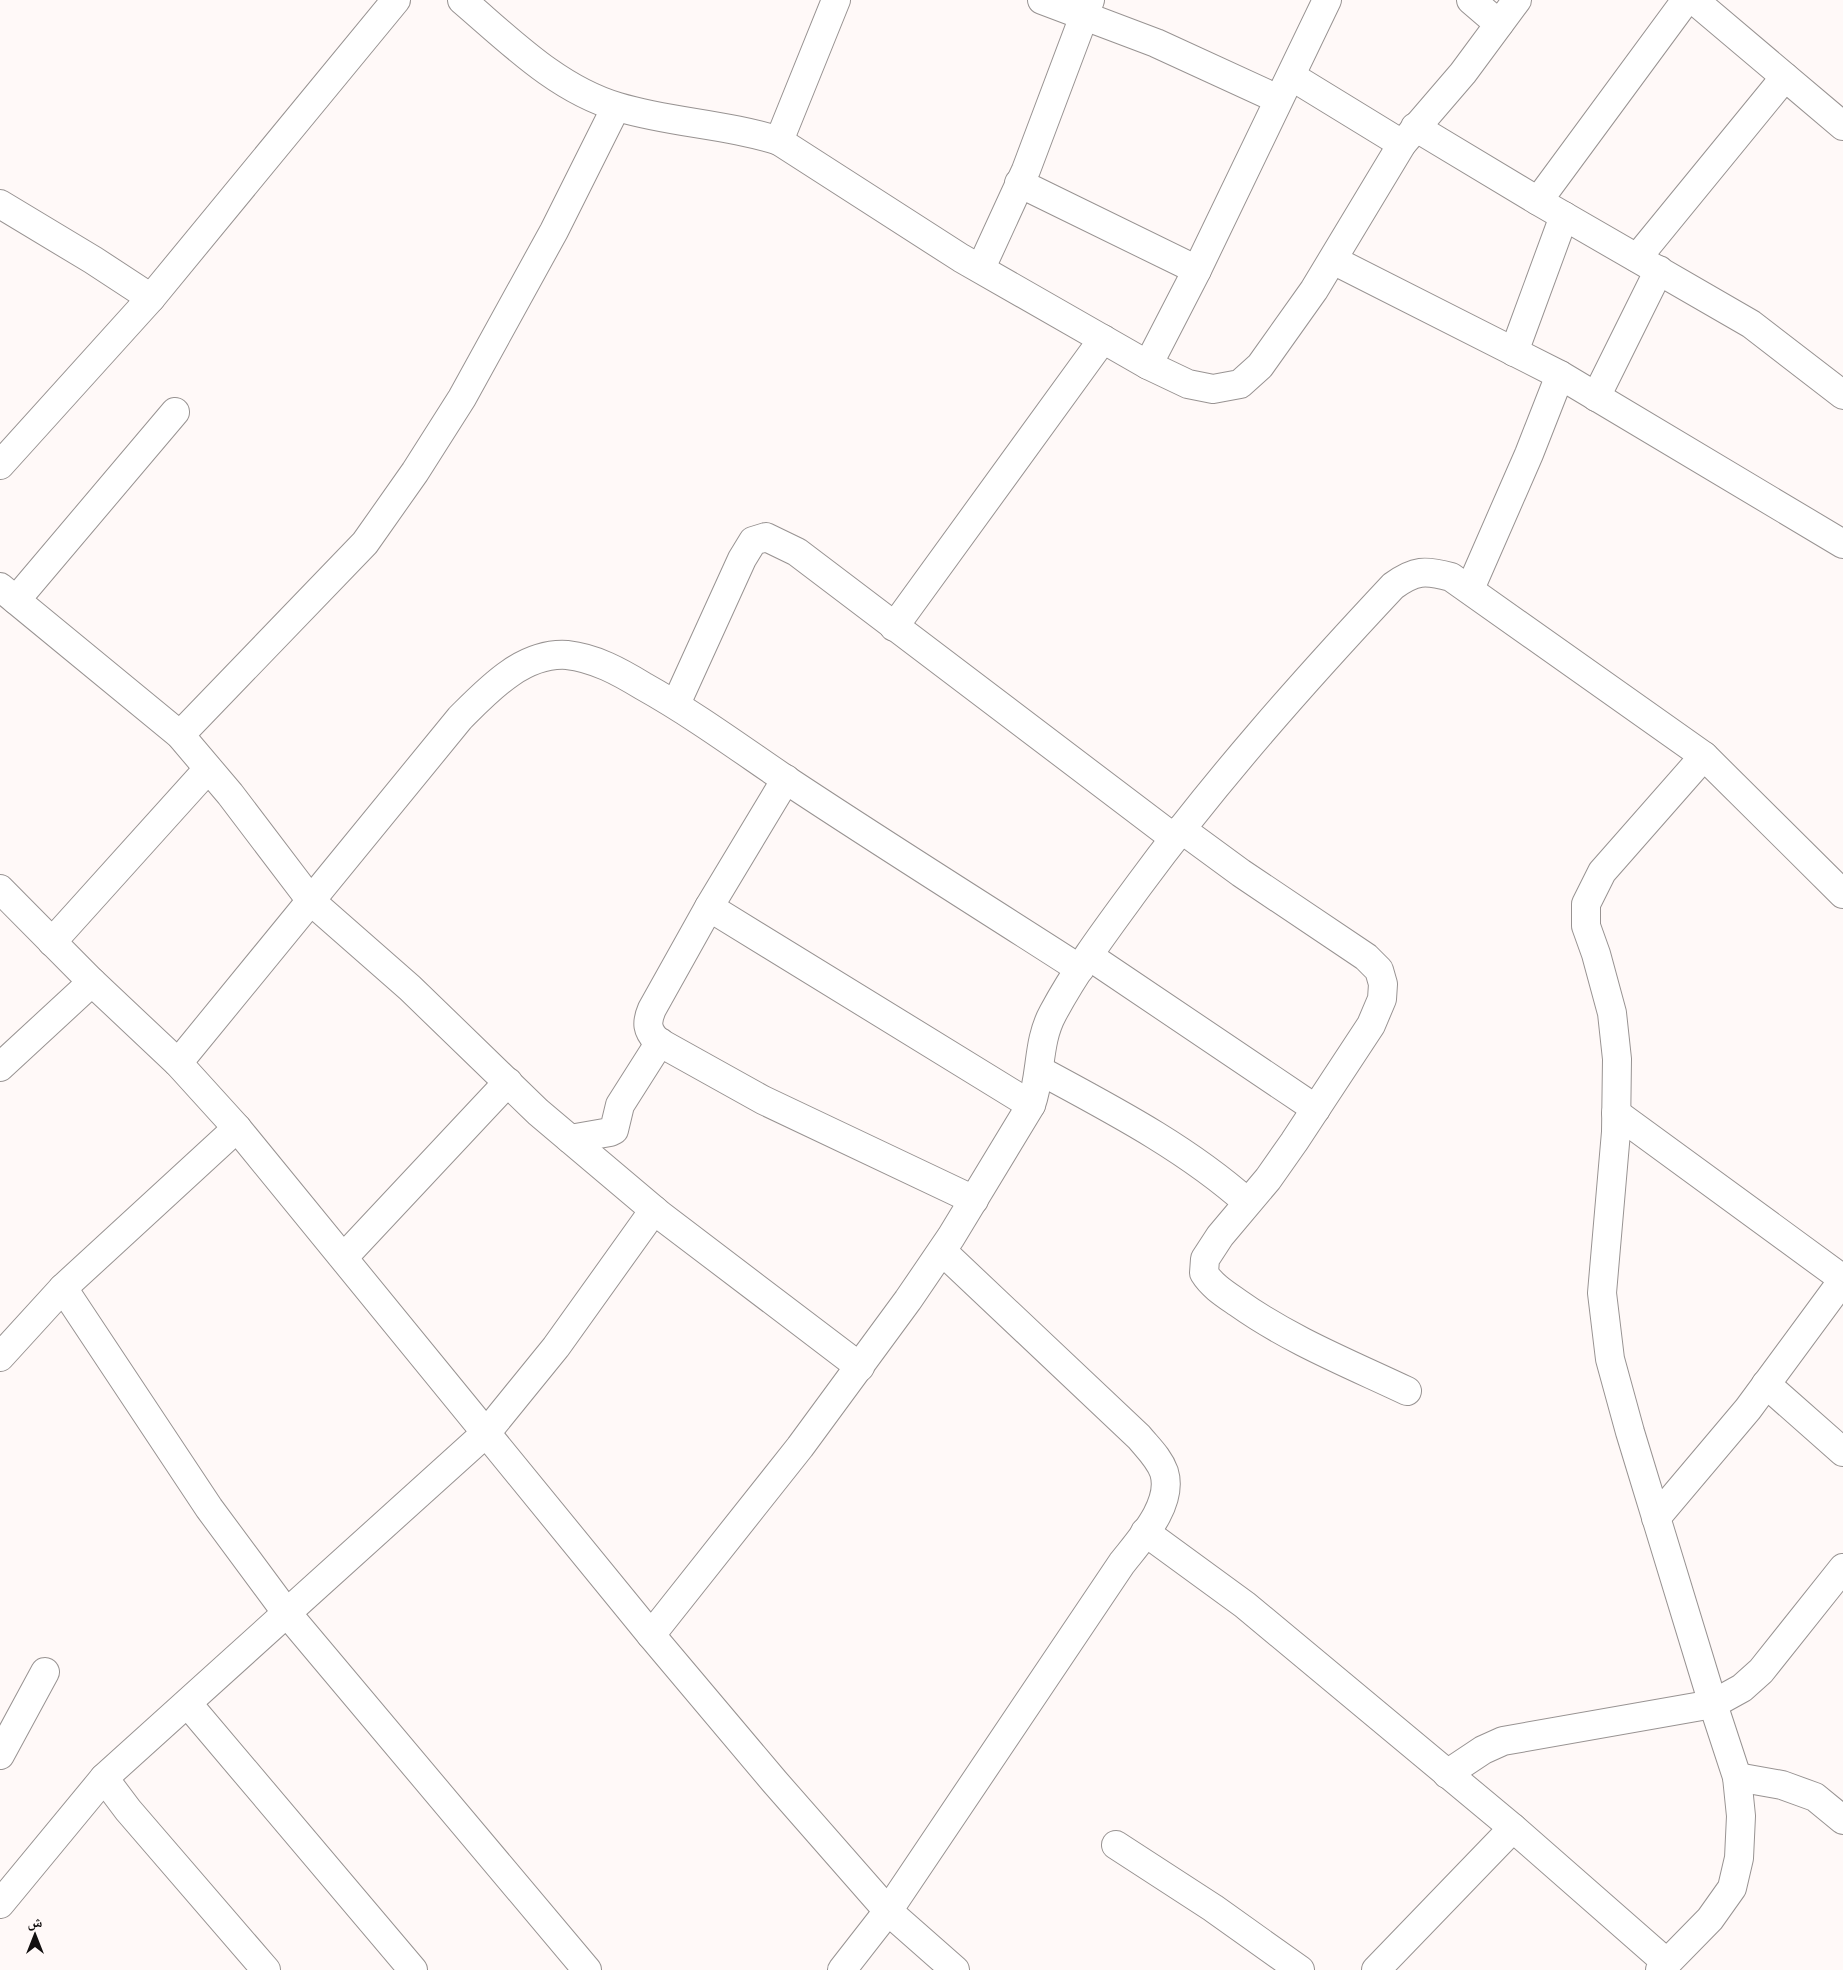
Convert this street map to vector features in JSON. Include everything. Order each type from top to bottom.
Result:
[{"type":"street","points":[[0,465],[151,298],[396,0]]},
{"type":"street","points":[[462,0],[557,78],[585,95],[616,107],[646,115],[753,132],[779,141],[981,268],[1148,365],[1188,384],[1213,389],[1240,384],[1260,366],[1332,260],[1409,136],[1463,73],[1517,0]]},
{"type":"street","points":[[779,141],[836,0]]},
{"type":"street","points":[[1042,0],[1087,7],[1156,43],[1278,99]]},
{"type":"street","points":[[1148,365],[1197,270],[1326,0]]},
{"type":"street","points":[[1471,0],[1499,24]]},
{"type":"street","points":[[1538,202],[1686,0]]},
{"type":"street","points":[[1694,0],[1843,126]]},
{"type":"street","points":[[981,268],[1020,183],[1087,7]]},
{"type":"street","points":[[1291,76],[1538,202],[1648,264],[1751,324],[1843,395]]},
{"type":"street","points":[[1596,397],[1648,264],[1785,77]]},
{"type":"street","points":[[180,736],[365,543],[416,472],[462,398],[554,230],[616,107]]},
{"type":"street","points":[[1020,183],[1197,270]]},
{"type":"street","points":[[0,204],[85,255],[151,298]]},
{"type":"street","points":[[1514,352],[1564,216]]},
{"type":"street","points":[[1332,260],[1560,375],[1843,544]]},
{"type":"street","points":[[894,627],[1103,339]]},
{"type":"street","points":[[1470,589],[1560,375]]},
{"type":"street","points":[[176,412],[8,593],[180,736],[312,902],[410,988],[570,1139],[654,1210],[860,1367]]},
{"type":"street","points":[[676,704],[742,559],[753,541],[766,537],[797,552],[894,627],[1177,833],[1366,956],[1379,970],[1383,984],[1382,999],[1371,1025],[1268,1179],[1247,1202],[1205,1259],[1204,1273],[1217,1288],[1260,1318],[1294,1338],[1407,1391]]},
{"type":"street","points":[[651,1635],[800,1447],[860,1367],[942,1251],[1031,1105],[1036,1092],[1045,1032],[1052,1014],[1085,963],[1177,833],[1307,677],[1393,586],[1407,576],[1419,572],[1433,572],[1451,577],[1704,756],[1843,894]]},
{"type":"street","points":[[178,1063],[312,902],[376,818],[460,718],[491,687],[519,666],[566,655],[590,659],[622,673],[676,704],[786,779],[1085,963],[1316,1109]]},
{"type":"street","points":[[1145,1532],[1245,1605],[1513,1828],[1664,1967],[1710,1919],[1732,1888],[1739,1858],[1740,1833],[1737,1776],[1656,1518],[1610,1360],[1602,1292],[1616,1113],[1617,1059],[1612,1013],[1596,954],[1586,926],[1586,904],[1602,872],[1704,756]]},
{"type":"street","points":[[52,942],[208,769]]},
{"type":"street","points":[[786,779],[709,907],[648,1017],[647,1026],[650,1033],[660,1042],[764,1100],[974,1200]]},
{"type":"street","points":[[0,889],[92,982],[178,1063],[237,1128],[651,1635],[774,1781],[888,1911],[954,1970]]},
{"type":"street","points":[[709,907],[1031,1105]]},
{"type":"street","points":[[0,1067],[92,982]]},
{"type":"street","points":[[570,1139],[614,1130],[620,1105],[660,1042]]},
{"type":"street","points":[[1039,1070],[1138,1124],[1217,1178],[1247,1202]]},
{"type":"street","points":[[344,1257],[508,1082]]},
{"type":"street","points":[[1616,1113],[1843,1280],[1766,1384],[1656,1518]]},
{"type":"street","points":[[0,1356],[63,1288],[237,1128]]},
{"type":"street","points":[[0,1904],[104,1778],[487,1432],[556,1347],[654,1210]]},
{"type":"street","points":[[842,1970],[888,1911],[1122,1563],[1160,1512],[1164,1491],[1164,1474],[1153,1453],[1140,1437],[942,1251]]},
{"type":"street","points":[[63,1288],[209,1508],[286,1612],[587,1970]]},
{"type":"street","points":[[1766,1384],[1843,1452]]},
{"type":"street","points":[[1446,1774],[1483,1750],[1503,1741],[1713,1704],[1742,1688],[1761,1671],[1843,1568]]},
{"type":"street","points":[[0,1755],[45,1672]]},
{"type":"street","points":[[188,1704],[413,1970]]},
{"type":"street","points":[[1737,1776],[1782,1785],[1815,1797],[1843,1820]]},
{"type":"street","points":[[104,1778],[128,1810],[266,1970]]},
{"type":"street","points":[[1376,1970],[1513,1828]]},
{"type":"street","points":[[1116,1846],[1213,1908],[1300,1970]]}]
